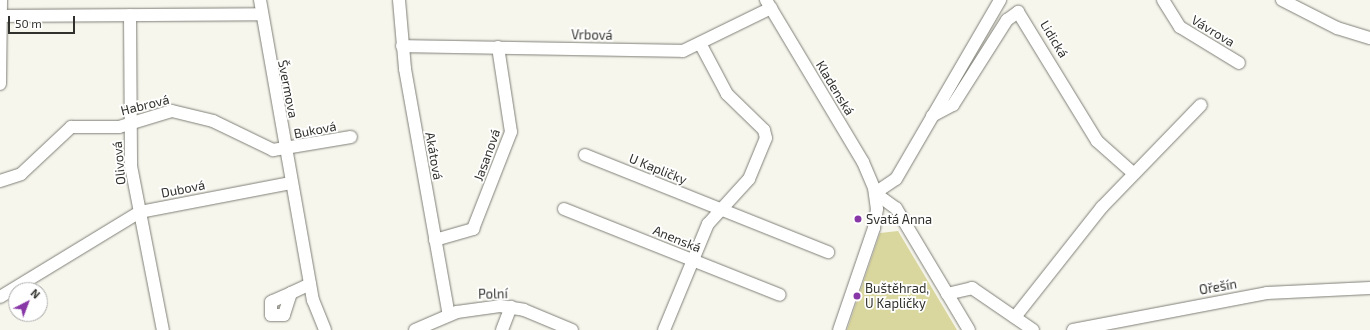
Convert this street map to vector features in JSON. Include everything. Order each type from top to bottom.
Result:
[{"type":"street","points":[[0,84],[1,0]]},
{"type":"street","name":"Švermova","points":[[260,0],[260,14],[291,183]]},
{"type":"street","name":"Akátová","points":[[399,0],[402,46],[449,315]]},
{"type":"street","points":[[875,193],[896,180],[1000,0]]},
{"type":"street","name":"Vávrova","points":[[1163,0],[1180,27],[1239,62]]},
{"type":"street","points":[[1282,0],[1337,28],[1370,38]]},
{"type":"street","name":"Vrbová","points":[[402,46],[683,51],[701,45],[768,4]]},
{"type":"street","name":"Kladenská","points":[[768,4],[863,162],[875,193]]},
{"type":"street","name":"Lidická","points":[[932,116],[953,105],[1007,20],[1018,12],[1097,140],[1133,173]]},
{"type":"street","points":[[1,16],[260,14]]},
{"type":"street","name":"Olivová","points":[[130,15],[131,166],[163,330]]},
{"type":"street","points":[[664,330],[708,224],[720,209],[749,179],[766,134],[727,94],[701,45]]},
{"type":"street","name":"Jasanová","points":[[436,240],[473,229],[511,132],[498,48]]},
{"type":"street","points":[[1016,317],[1068,247],[1133,173],[1201,105]]},
{"type":"street","name":"Habrová","points":[[0,181],[21,174],[71,127],[119,127],[131,122],[181,112],[213,121],[269,149],[285,150]]},
{"type":"street","name":"Buková","points":[[285,150],[351,137]]},
{"type":"street","name":"U Kapličky","points":[[585,155],[828,252]]},
{"type":"street","points":[[291,183],[310,284],[325,330]]},
{"type":"street","name":"Dubová","points":[[2,291],[140,212],[291,183]]},
{"type":"street","points":[[875,193],[896,208],[969,330]]},
{"type":"street","points":[[839,330],[874,228],[875,193]]},
{"type":"street","name":"Anenská","points":[[564,209],[780,295]]},
{"type":"street","points":[[291,293],[310,284]]},
{"type":"street","points":[[947,294],[972,288],[1034,330]]},
{"type":"street","name":"Ořešín","points":[[1073,330],[1267,293],[1370,288]]},
{"type":"street","name":"Polní","points":[[415,330],[449,315],[483,307],[511,307],[572,330]]},
{"type":"street","points":[[502,330],[511,307]]},
{"type":"shaded area","points":[[898,231],[957,330],[847,330],[880,233]]},
{"type":"place","name":"Svatá Anna","points":[[858,219]]},
{"type":"place","name":"Buštěhrad, U Kapličky","points":[[857,296]]}]
